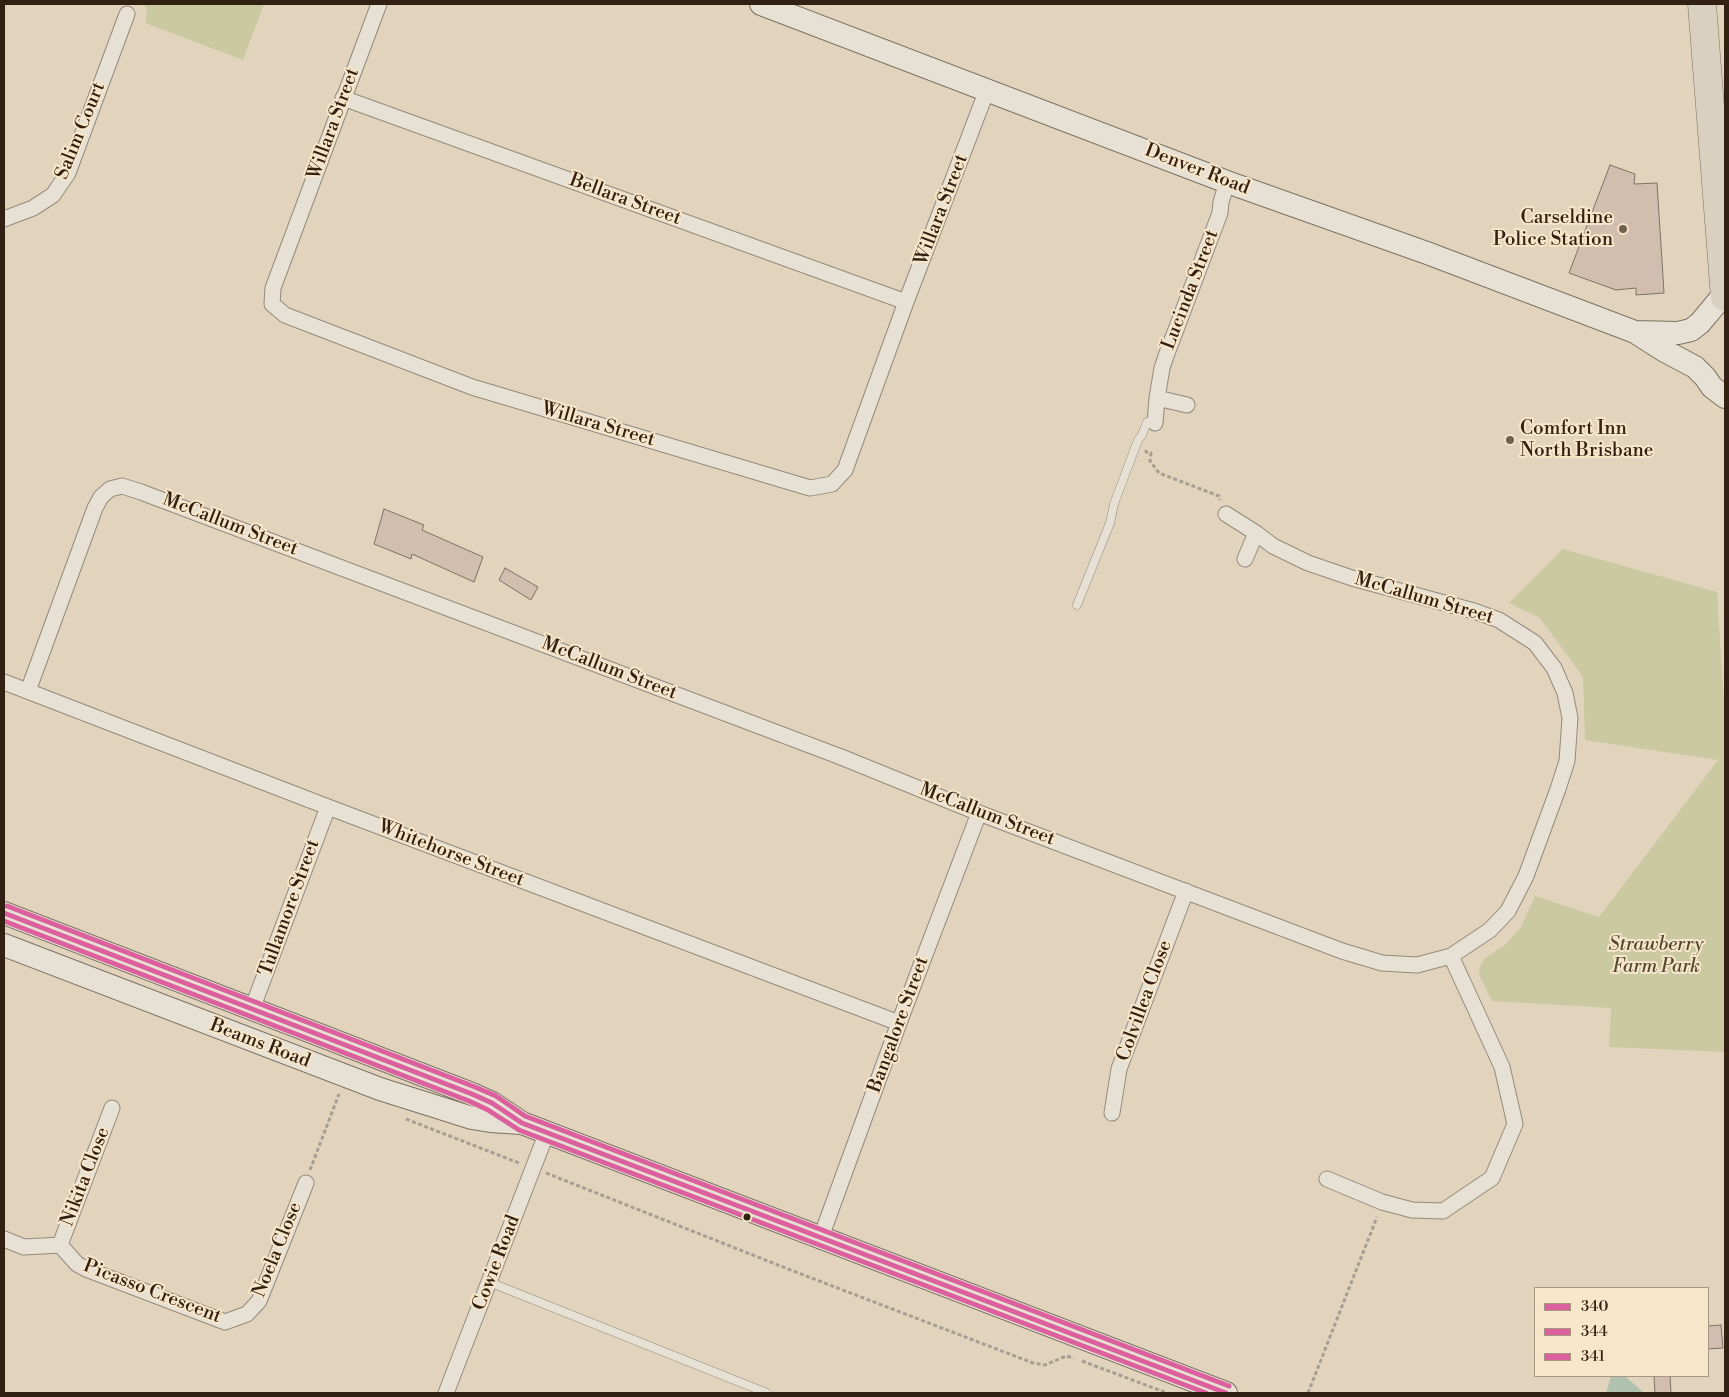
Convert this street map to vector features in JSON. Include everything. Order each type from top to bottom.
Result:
[{"type":"highway","points":[[1702,4],[1718,126],[1725,297]]},
{"type":"main road","name":"Denver Road","points":[[761,4],[1227,182],[1635,332],[1695,367],[1712,387],[1725,398]]},
{"type":"main road","name":"Denver Road","points":[[1635,332],[1678,333],[1691,330],[1700,323],[1725,293]]},
{"type":"main road","name":"Beams Road","points":[[4,913],[472,1094],[492,1103],[522,1123],[1226,1393]]},
{"type":"main road","name":"Beams Road","points":[[4,945],[380,1088],[472,1118],[522,1123]]},
{"type":"street","name":"Willara Street","points":[[379,4],[273,288],[272,304],[285,315],[472,387],[810,488],[832,484],[845,470],[906,302],[987,90]]},
{"type":"street","name":"Salim Court","points":[[4,219],[33,208],[53,195],[68,173],[127,14]]},
{"type":"street","name":"Bellara Street","points":[[344,98],[906,302]]},
{"type":"street","name":"Lucinda Street","points":[[1155,422],[1157,398],[1164,362],[1220,213],[1220,202],[1227,182]]},
{"type":"street","points":[[1157,398],[1187,405]]},
{"type":"street","name":"McCallum Street","points":[[28,691],[95,508],[101,497],[110,489],[122,486],[151,495],[822,750],[979,813],[1342,951],[1382,963],[1417,965],[1450,956],[1490,930],[1508,911],[1526,876],[1558,789],[1567,761],[1570,718],[1565,693],[1554,668],[1534,643],[1500,620],[1474,611],[1352,578],[1308,563],[1273,546],[1226,514]]},
{"type":"street","points":[[1245,559],[1256,533]]},
{"type":"street","name":"Whitehorse Street","points":[[4,682],[899,1023]]},
{"type":"street","name":"Tullamore Street","points":[[252,1009],[328,807]]},
{"type":"street","name":"Bangalore Street","points":[[821,1237],[899,1023],[979,813]]},
{"type":"street","name":"Colvillea Close","points":[[1112,1113],[1120,1069],[1186,891]]},
{"type":"street","points":[[1327,1179],[1382,1202],[1412,1210],[1444,1210],[1492,1178],[1515,1124],[1502,1067],[1450,956]]},
{"type":"street","name":"Nikita Close","points":[[60,1245],[112,1108]]},
{"type":"street","name":"Cowie Road","points":[[446,1393],[547,1132]]},
{"type":"street","name":"Noela Close","points":[[247,1314],[259,1301],[306,1183]]},
{"type":"street","points":[[4,1239],[24,1247],[60,1245]]},
{"type":"street","name":"Picasso Crescent","points":[[60,1245],[77,1264],[213,1318],[225,1322],[247,1314]]},
{"type":"lane","points":[[1077,606],[1110,522],[1114,504],[1138,440],[1147,422],[1155,422]]},
{"type":"lane","points":[[489,1282],[768,1393]]},
{"type":"path","points":[[1142,435],[1146,452],[1151,452],[1150,461],[1154,468],[1160,473],[1219,496],[1226,514]]},
{"type":"path","points":[[306,1183],[339,1094],[348,1097]]},
{"type":"path","points":[[402,1118],[1034,1363],[1045,1365],[1066,1356],[1071,1356],[1167,1393]]},
{"type":"path","points":[[1308,1393],[1382,1202]]},
{"type":"green space","points":[[143,4],[264,4],[243,60],[145,23],[147,15],[146,7]]},
{"type":"green space","name":"Strawberry Farm Park","points":[[1563,549],[1717,592],[1725,719],[1725,1052],[1609,1047],[1611,1008],[1492,1001],[1479,975],[1480,966],[1485,958],[1506,944],[1521,927],[1535,896],[1599,917],[1718,760],[1585,740],[1583,677],[1540,618],[1509,603]]},
{"type":"shaded area","points":[[1611,1377],[1626,1377],[1644,1393],[1606,1393]]},
{"type":"building","name":"Carseldine Police Station","points":[[1610,165],[1635,174],[1634,184],[1657,183],[1664,293],[1636,295],[1636,288],[1616,290],[1569,273]]},
{"type":"building","points":[[384,509],[424,525],[422,530],[483,557],[474,582],[412,554],[411,559],[374,544]]},
{"type":"building","points":[[505,568],[538,587],[531,600],[499,580]]},
{"type":"building","points":[[1721,1325],[1723,1348],[1709,1349],[1709,1326]]},
{"type":"building","points":[[1654,1377],[1670,1377],[1671,1393],[1655,1393]]},
{"type":"transit line","name":"341","points":[[7,906],[475,1087],[496,1096],[525,1116],[1229,1386]]},
{"type":"transit line","name":"340","points":[[4,913],[472,1094],[492,1103],[522,1123],[1226,1393]]},
{"type":"transit line","name":"344","points":[[4,921],[469,1101],[488,1110],[519,1130],[1206,1393]]},
{"type":"place","name":"Carseldine Police Station","points":[[1623,229]]},
{"type":"place","name":"Comfort Inn North Brisbane","points":[[1510,440]]}]
